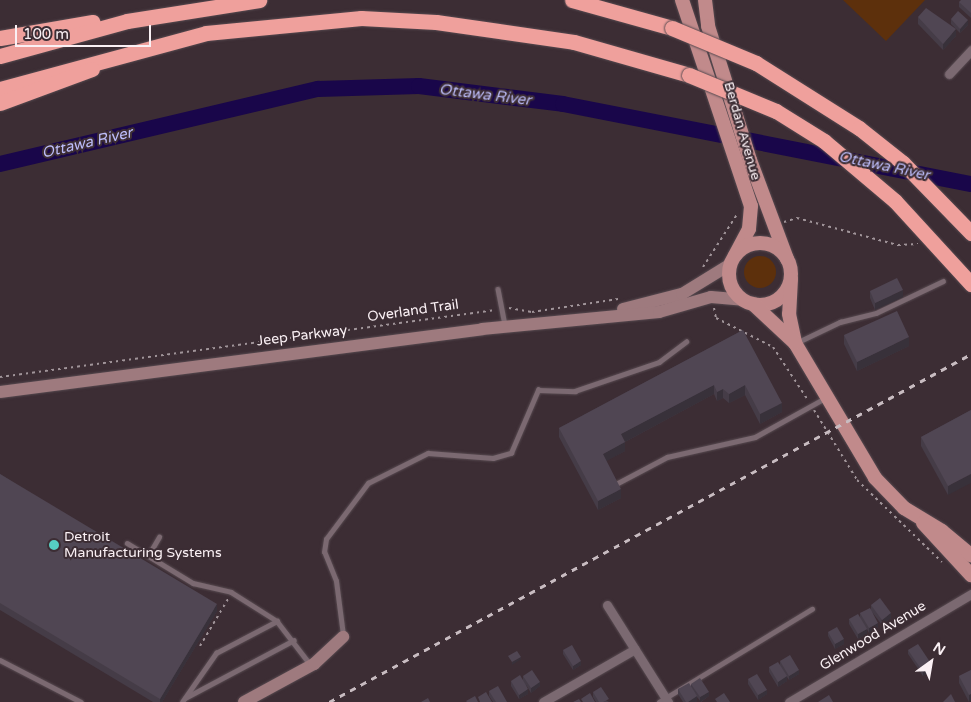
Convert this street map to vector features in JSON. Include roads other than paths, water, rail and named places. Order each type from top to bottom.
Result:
[{"type":"highway","points":[[0,56],[127,21],[259,0]]},
{"type":"highway","points":[[572,0],[672,28],[756,63],[858,128],[903,163],[971,233]]},
{"type":"highway","points":[[0,89],[145,47],[266,25],[362,18],[436,22],[574,42],[689,75],[776,111],[824,141],[895,201],[971,284]]},
{"type":"highway","points":[[0,38],[62,24],[127,21]]},
{"type":"highway","points":[[0,103],[145,47]]},
{"type":"main road","name":"Berdan Avenue","points":[[682,0],[752,212],[733,260]]},
{"type":"main road","name":"Berdan Avenue","points":[[705,0],[708,26],[724,70],[750,160],[787,259]]},
{"type":"main road","points":[[795,344],[748,302],[731,284],[733,260],[762,243],[787,259],[790,279],[788,314],[795,344],[879,483],[922,522],[971,575]]},
{"type":"main road","points":[[748,302],[781,297],[790,279]]},
{"type":"main road","points":[[922,522],[942,531],[971,555]]},
{"type":"street","points":[[949,74],[971,50]]},
{"type":"street","name":"Jeep Parkway","points":[[609,314],[682,294],[733,260]]},
{"type":"street","name":"Jeep Parkway","points":[[0,392],[505,326],[609,314],[659,312],[711,297],[748,302]]},
{"type":"street","name":"Glenwood Avenue","points":[[788,702],[971,594]]},
{"type":"street","points":[[607,605],[664,701]]},
{"type":"street","points":[[244,702],[311,665],[343,636]]},
{"type":"street","points":[[542,702],[635,650]]},
{"type":"lane","points":[[795,344],[840,322],[876,313],[943,281]]},
{"type":"lane","points":[[498,289],[505,326]]},
{"type":"lane","points":[[343,636],[336,581],[324,552],[326,539],[368,483],[428,453],[493,458],[511,453],[538,390],[575,391],[659,362],[686,342]]},
{"type":"lane","points":[[614,485],[667,457],[755,436],[826,398]]},
{"type":"lane","points":[[148,556],[159,537]]},
{"type":"lane","points":[[127,544],[202,587],[231,592],[277,621],[294,640],[311,665]]},
{"type":"lane","points":[[664,701],[812,609]]},
{"type":"lane","points":[[183,701],[216,653],[277,621]]},
{"type":"lane","points":[[183,701],[294,640]]},
{"type":"lane","points":[[0,660],[80,702]]},
{"type":"waterway","name":"Ottawa River","points":[[0,164],[318,89],[419,86],[563,104],[971,184]]},
{"type":"railway","points":[[329,702],[971,354]]},
{"type":"place","name":"Detroit Manufacturing Systems","points":[[54,545]]}]
